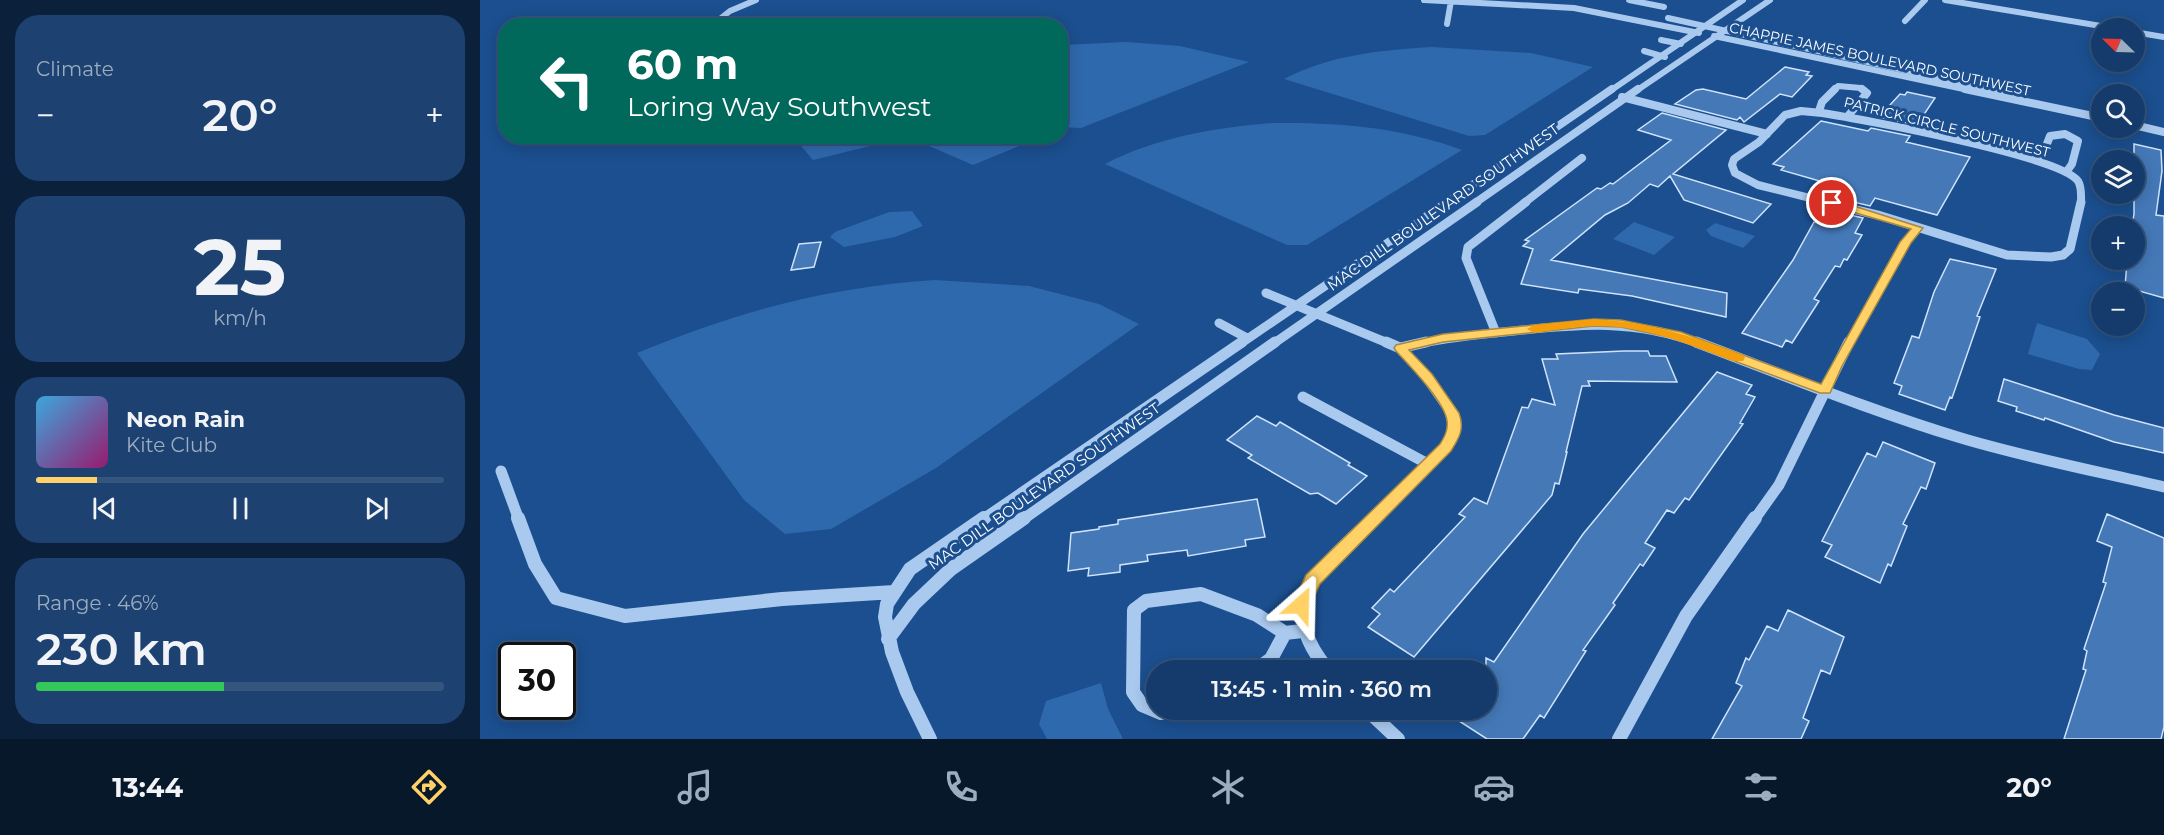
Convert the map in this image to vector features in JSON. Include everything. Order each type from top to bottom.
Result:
[{"type":"street","points":[[721,18],[730,11],[756,0]]},
{"type":"street","points":[[1424,0],[1574,8],[1700,29]]},
{"type":"street","points":[[1545,0],[1618,9]]},
{"type":"street","points":[[1629,0],[1664,7]]},
{"type":"street","name":"MAC DILL BOULEVARD SOUTHWEST","points":[[888,639],[884,624],[887,604],[910,569],[921,560],[1743,0]]},
{"type":"street","name":"MAC DILL BOULEVARD SOUTHWEST","points":[[888,639],[914,604],[951,569],[1625,98],[1770,0]]},
{"type":"street","points":[[1905,21],[1925,0]]},
{"type":"street","points":[[1945,0],[2091,24]]},
{"type":"street","points":[[1447,24],[1450,1]]},
{"type":"street","points":[[1661,17],[1700,29]]},
{"type":"street","name":"CHAPPIE JAMES BOULEVARD SOUTHWEST","points":[[1700,29],[1973,93],[2091,116]]},
{"type":"street","name":"CHAPPIE JAMES BOULEVARD SOUTHWEST","points":[[1700,29],[1986,87],[2059,109]]},
{"type":"street","points":[[2145,34],[2164,37]]},
{"type":"street","points":[[1661,40],[1698,48]]},
{"type":"street","points":[[1644,51],[1680,61]]},
{"type":"street","points":[[1819,111],[1822,102],[1838,86],[1861,88],[1867,93],[1848,116]]},
{"type":"street","points":[[1608,93],[1767,134]]},
{"type":"street","name":"PATRICK CIRCLE SOUTHWEST","points":[[1819,111],[2040,162],[2067,171],[2078,180],[2083,195],[2071,246],[2063,255],[2035,258],[2007,255],[1832,203],[1758,185],[1739,176],[1732,169],[1734,159],[1759,142],[1788,113],[1819,111]]},
{"type":"street","points":[[2145,128],[2164,132]]},
{"type":"street","points":[[2040,162],[2050,136],[2057,134],[2071,136],[2078,141],[2072,164],[2067,171]]},
{"type":"street","points":[[1496,333],[1466,258],[1467,250],[1582,158]]},
{"type":"street","points":[[1619,739],[1686,616],[1773,494],[1836,366],[1906,242],[1918,228]]},
{"type":"street","points":[[1266,293],[1400,348],[1427,377],[1454,420],[1454,434],[1451,441],[1313,580],[1301,605],[1302,631],[1312,654],[1318,660]]},
{"type":"street","points":[[1400,348],[1432,340],[1594,322],[1631,325],[1677,335],[1932,430],[1980,444],[2164,487]]},
{"type":"street","points":[[1219,323],[1247,338]]},
{"type":"street","points":[[1303,397],[1428,464]]},
{"type":"street","points":[[501,471],[535,564],[556,598],[624,616],[782,599],[894,592]]},
{"type":"street","points":[[1146,706],[1132,692],[1134,610],[1146,601],[1201,594],[1257,615],[1285,633],[1302,631]]},
{"type":"street","points":[[1270,660],[1285,633]]},
{"type":"street","points":[[888,639],[897,669],[930,739]]},
{"type":"street","points":[[1378,720],[1398,739]]},
{"type":"shaded area","points":[[1126,42],[1180,46],[1249,62],[1081,128],[1068,127],[1068,45]]},
{"type":"shaded area","points":[[1432,47],[1531,53],[1593,67],[1485,135],[1469,136],[1284,79],[1319,64],[1356,55]]},
{"type":"shaded area","points":[[1273,123],[1345,125],[1392,131],[1462,150],[1307,245],[1287,245],[1105,164],[1166,140],[1208,131]]},
{"type":"shaded area","points":[[800,144],[878,144],[813,160]]},
{"type":"shaded area","points":[[925,144],[1024,144],[973,165]]},
{"type":"shaded area","points":[[912,211],[923,226],[895,237],[844,247],[830,237],[835,232],[889,212]]},
{"type":"shaded area","points":[[1634,222],[1675,237],[1654,255],[1613,239]]},
{"type":"shaded area","points":[[1715,223],[1755,236],[1743,248],[1711,236],[1706,230]]},
{"type":"shaded area","points":[[935,280],[1029,286],[1099,304],[1139,324],[936,468],[831,529],[785,534],[744,500],[637,353],[711,325],[783,304],[820,295],[895,283]]},
{"type":"shaded area","points":[[2037,323],[2087,339],[2100,354],[2092,370],[2079,369],[2028,354]]},
{"type":"shaded area","points":[[1101,683],[1108,709],[1123,739],[1047,739],[1039,724],[1046,701]]},
{"type":"building","points":[[1785,67],[1809,72],[1806,75],[1812,76],[1792,97],[1780,94],[1744,122],[1740,117],[1737,120],[1675,104],[1696,90],[1703,89],[1746,99]]},
{"type":"building","points":[[1907,92],[1935,98],[1917,125],[1879,117],[1900,94],[1905,95]]},
{"type":"building","points":[[1662,113],[1726,130],[1673,174],[1771,204],[1753,223],[1684,200],[1670,176],[1658,187],[1650,184],[1628,203],[1605,215],[1551,260],[1727,293],[1726,317],[1632,296],[1579,289],[1578,293],[1521,284],[1533,249],[1523,246],[1529,241],[1525,240],[1597,188],[1601,189],[1610,183],[1613,184],[1671,140],[1638,130]]},
{"type":"building","points":[[1821,121],[1868,131],[1871,128],[1910,136],[1906,142],[1970,157],[1937,215],[1875,198],[1870,206],[1837,198],[1844,188],[1781,170],[1784,167],[1773,164]]},
{"type":"building","points":[[2134,144],[2161,150],[2162,171],[2156,215],[2164,216],[2164,298],[2145,293],[2145,282],[2125,282],[2126,270],[2145,270],[2145,216],[2134,216],[2134,204],[2145,204],[2145,150],[2134,150]]},
{"type":"building","points":[[1829,210],[1863,218],[1855,233],[1862,235],[1847,260],[1844,259],[1840,267],[1835,266],[1814,299],[1819,301],[1792,343],[1786,340],[1782,347],[1742,333],[1793,260],[1814,222],[1819,223]]},
{"type":"building","points":[[821,242],[814,267],[791,270],[799,244]]},
{"type":"building","points":[[1950,259],[1996,269],[1977,316],[1980,317],[1952,398],[1950,397],[1945,410],[1899,394],[1902,386],[1894,383],[1912,336],[1919,338],[1934,292]]},
{"type":"building","points":[[1648,351],[1650,356],[1666,356],[1677,382],[1588,381],[1590,386],[1582,386],[1559,484],[1555,483],[1552,495],[1414,657],[1368,627],[1380,614],[1372,608],[1390,589],[1394,592],[1465,517],[1459,514],[1474,498],[1487,504],[1522,407],[1528,408],[1532,399],[1555,405],[1542,359],[1558,359],[1556,354]]},
{"type":"building","points":[[1717,372],[1752,385],[1746,394],[1755,397],[1740,423],[1743,424],[1689,500],[1685,498],[1674,513],[1667,510],[1645,543],[1655,548],[1643,566],[1640,564],[1613,603],[1615,605],[1583,650],[1586,651],[1544,718],[1540,715],[1523,739],[1487,739],[1458,720],[1497,720],[1495,660],[1583,534]]},
{"type":"building","points":[[2004,379],[2114,415],[2164,428],[2164,453],[2114,442],[2045,418],[2044,420],[2016,411],[2017,407],[1998,401]]},
{"type":"building","points":[[1257,416],[1276,426],[1280,422],[1350,463],[1348,465],[1367,476],[1336,504],[1318,493],[1310,494],[1248,458],[1252,455],[1227,440]]},
{"type":"building","points":[[1883,442],[1935,463],[1926,489],[1921,487],[1903,524],[1907,526],[1891,566],[1888,564],[1880,583],[1825,557],[1832,545],[1822,541],[1867,453],[1876,457]]},
{"type":"building","points":[[1257,499],[1265,537],[1245,540],[1246,546],[1188,556],[1187,550],[1147,555],[1148,561],[1120,565],[1120,572],[1088,576],[1089,568],[1068,571],[1071,533],[1118,524],[1118,520]]},
{"type":"building","points":[[2107,514],[2164,538],[2164,727],[2161,739],[2064,739],[2086,670],[2083,669],[2087,651],[2084,649],[2106,583],[2103,582],[2112,547],[2097,541]]},
{"type":"building","points":[[1788,610],[1844,637],[1830,674],[1821,670],[1803,718],[1809,721],[1801,739],[1712,739],[1742,686],[1736,683],[1746,658],[1749,660],[1767,626],[1778,631]]},
{"type":"slow traffic","points":[[1534,329],[1594,322],[1631,325],[1677,335],[1738,358]]},
{"type":"route","points":[[1301,605],[1313,580],[1451,441],[1454,434],[1452,413],[1427,377],[1400,348],[1443,338],[1594,322],[1621,323],[1677,335],[1825,390],[1836,366],[1906,242],[1918,228],[1832,203]]}]
